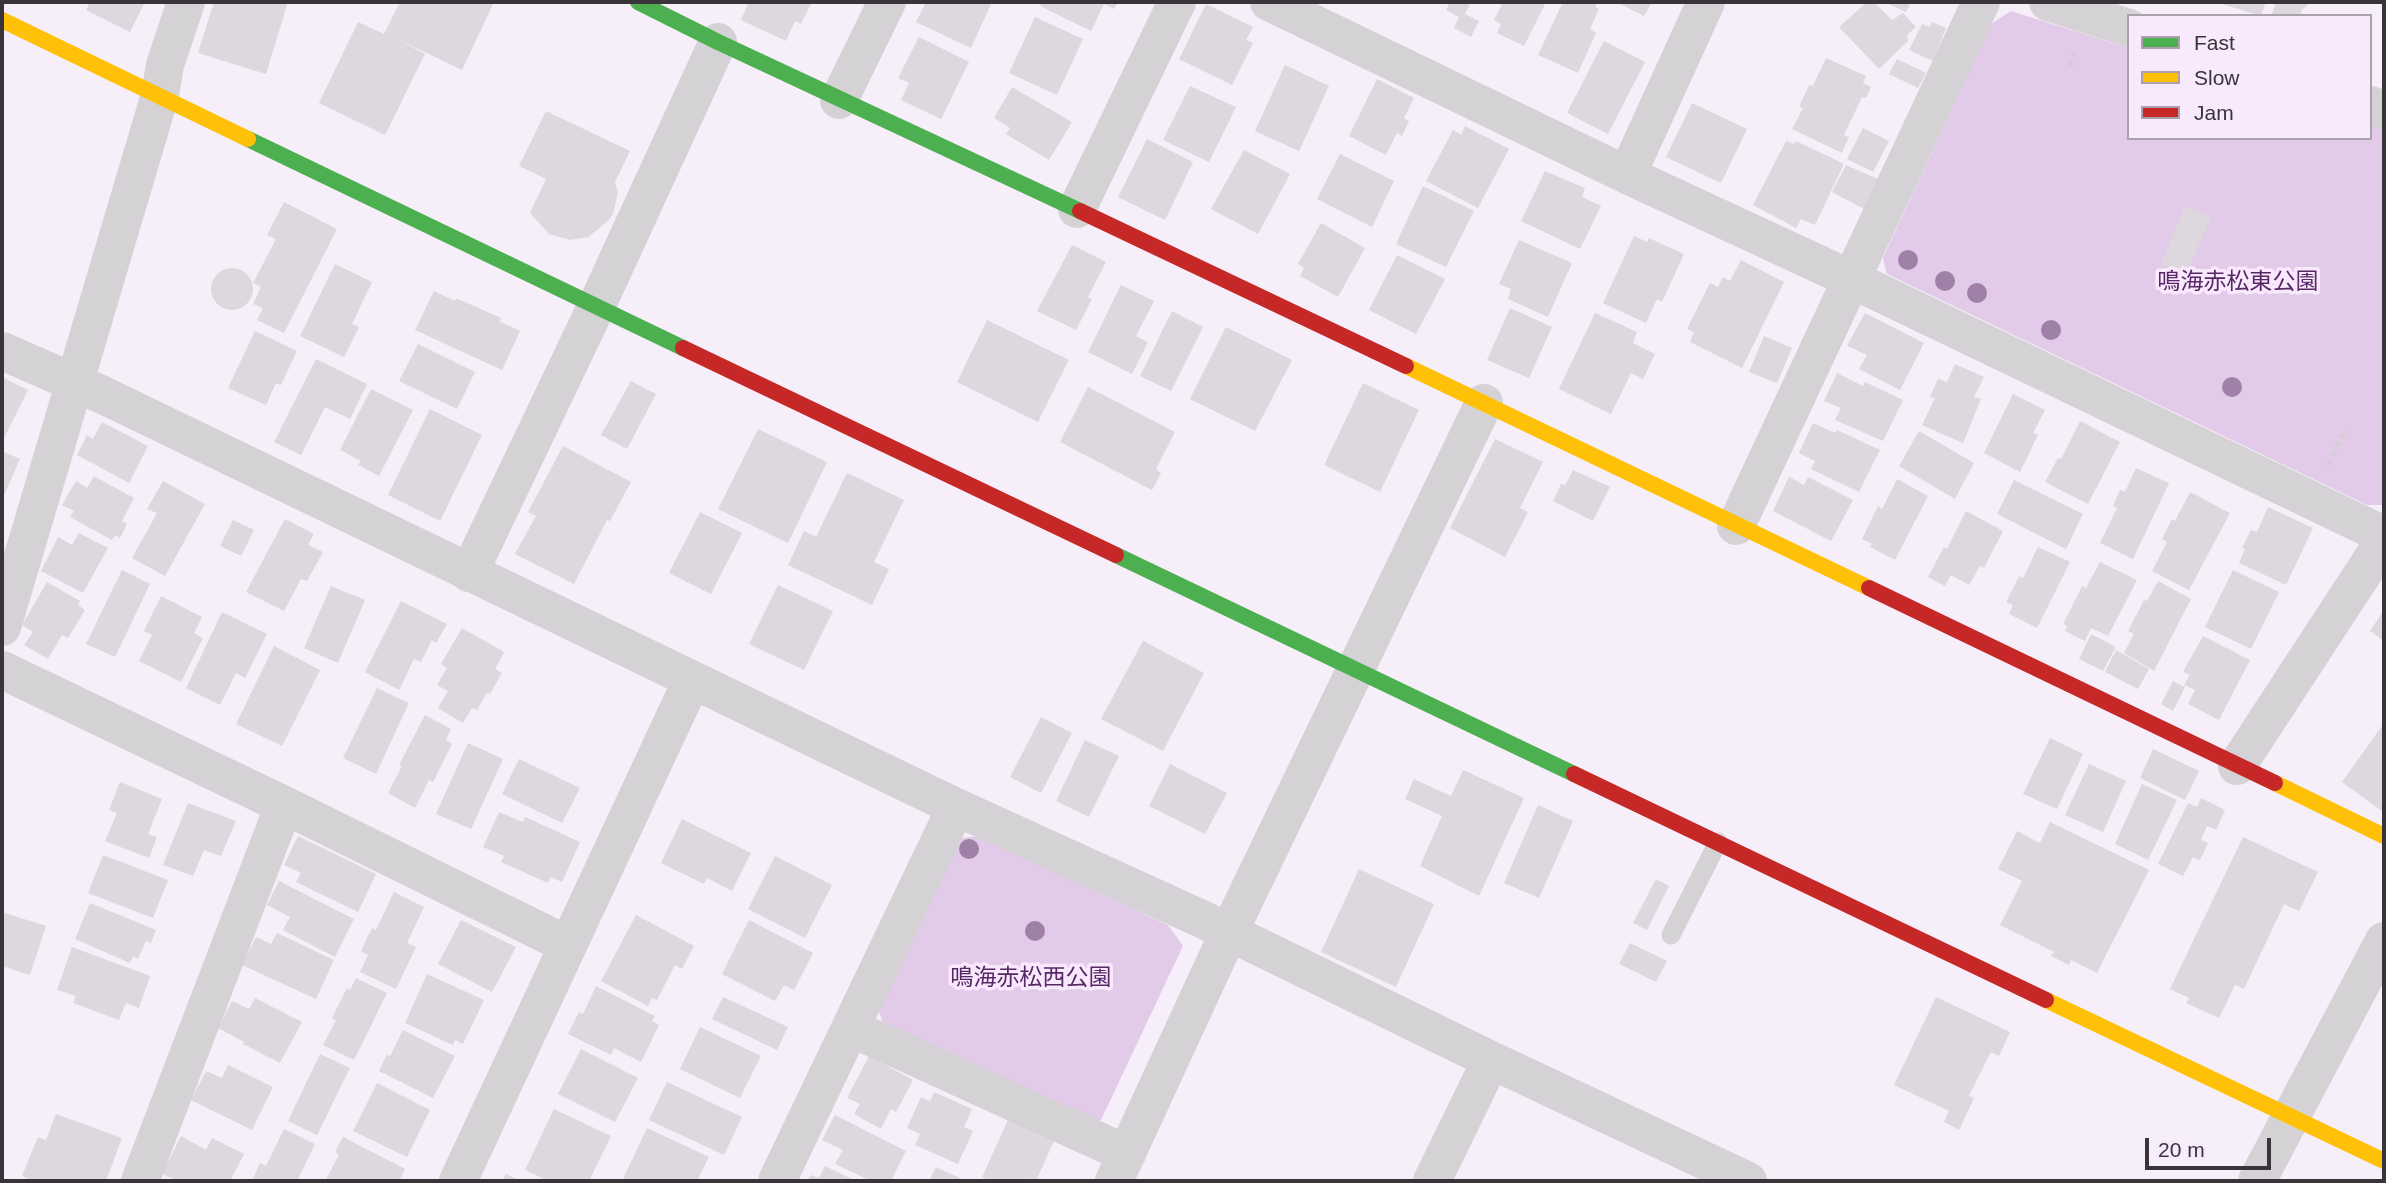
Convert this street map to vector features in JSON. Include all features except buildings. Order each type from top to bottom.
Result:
[{"type":"street","points":[[2,627],[160,95],[165,65],[186,2]]},
{"type":"street","points":[[638,2],[839,100],[1077,209],[1484,402],[1736,526],[2384,836]]},
{"type":"street","points":[[839,100],[887,2]]},
{"type":"street","points":[[1077,209],[1177,2]]},
{"type":"street","points":[[1269,2],[2384,535]]},
{"type":"street","points":[[1627,175],[1706,2]]},
{"type":"street","points":[[1736,526],[1981,2]]},
{"type":"street","points":[[2048,2],[2127,27]]},
{"type":"street","points":[[2,20],[596,307],[2384,1161]]},
{"type":"street","points":[[468,573],[596,307],[718,42]]},
{"type":"street","points":[[2,351],[73,382],[956,807],[1229,932],[1748,1181]]},
{"type":"street","points":[[851,1028],[1121,1168],[1229,932],[1484,402]]},
{"type":"street","points":[[2237,766],[2384,541]]},
{"type":"street","points":[[2,670],[568,945]]},
{"type":"street","points":[[458,1181],[692,680]]},
{"type":"street","points":[[140,1181],[284,805]]},
{"type":"street","points":[[777,1181],[956,807]]},
{"type":"street","points":[[2257,1181],[2384,941]]},
{"type":"street","points":[[1432,1181],[1491,1060]]},
{"type":"lane","points":[[1671,935],[1718,842]]},
{"type":"path","points":[[2325,471],[2346,429]]},
{"type":"green space","name":"鳴海赤松東公園","points":[[2011,11],[2127,47],[2127,140],[2372,140],[2372,125],[2384,129],[2384,505],[2367,505],[1887,274],[1883,258],[1991,24]]},
{"type":"green space","name":"鳴海赤松西公園","points":[[978,836],[1168,925],[1183,946],[1101,1120],[1084,1122],[885,1028],[878,1009],[957,842],[963,838]]},
{"type":"traffic: fast","points":[[638,2],[1080,211]]},
{"type":"traffic: fast","points":[[248,139],[683,348]]},
{"type":"traffic: fast","points":[[1116,555],[1574,774]]},
{"type":"traffic: slow","points":[[2,20],[248,139]]},
{"type":"traffic: slow","points":[[1406,366],[1869,588]]},
{"type":"traffic: slow","points":[[2275,783],[2384,836]]},
{"type":"traffic: slow","points":[[2046,1000],[2384,1161]]},
{"type":"traffic: jam","points":[[1080,211],[1406,366]]},
{"type":"traffic: jam","points":[[683,348],[1116,555]]},
{"type":"traffic: jam","points":[[1869,588],[2275,783]]},
{"type":"traffic: jam","points":[[1574,774],[2046,1000]]}]
